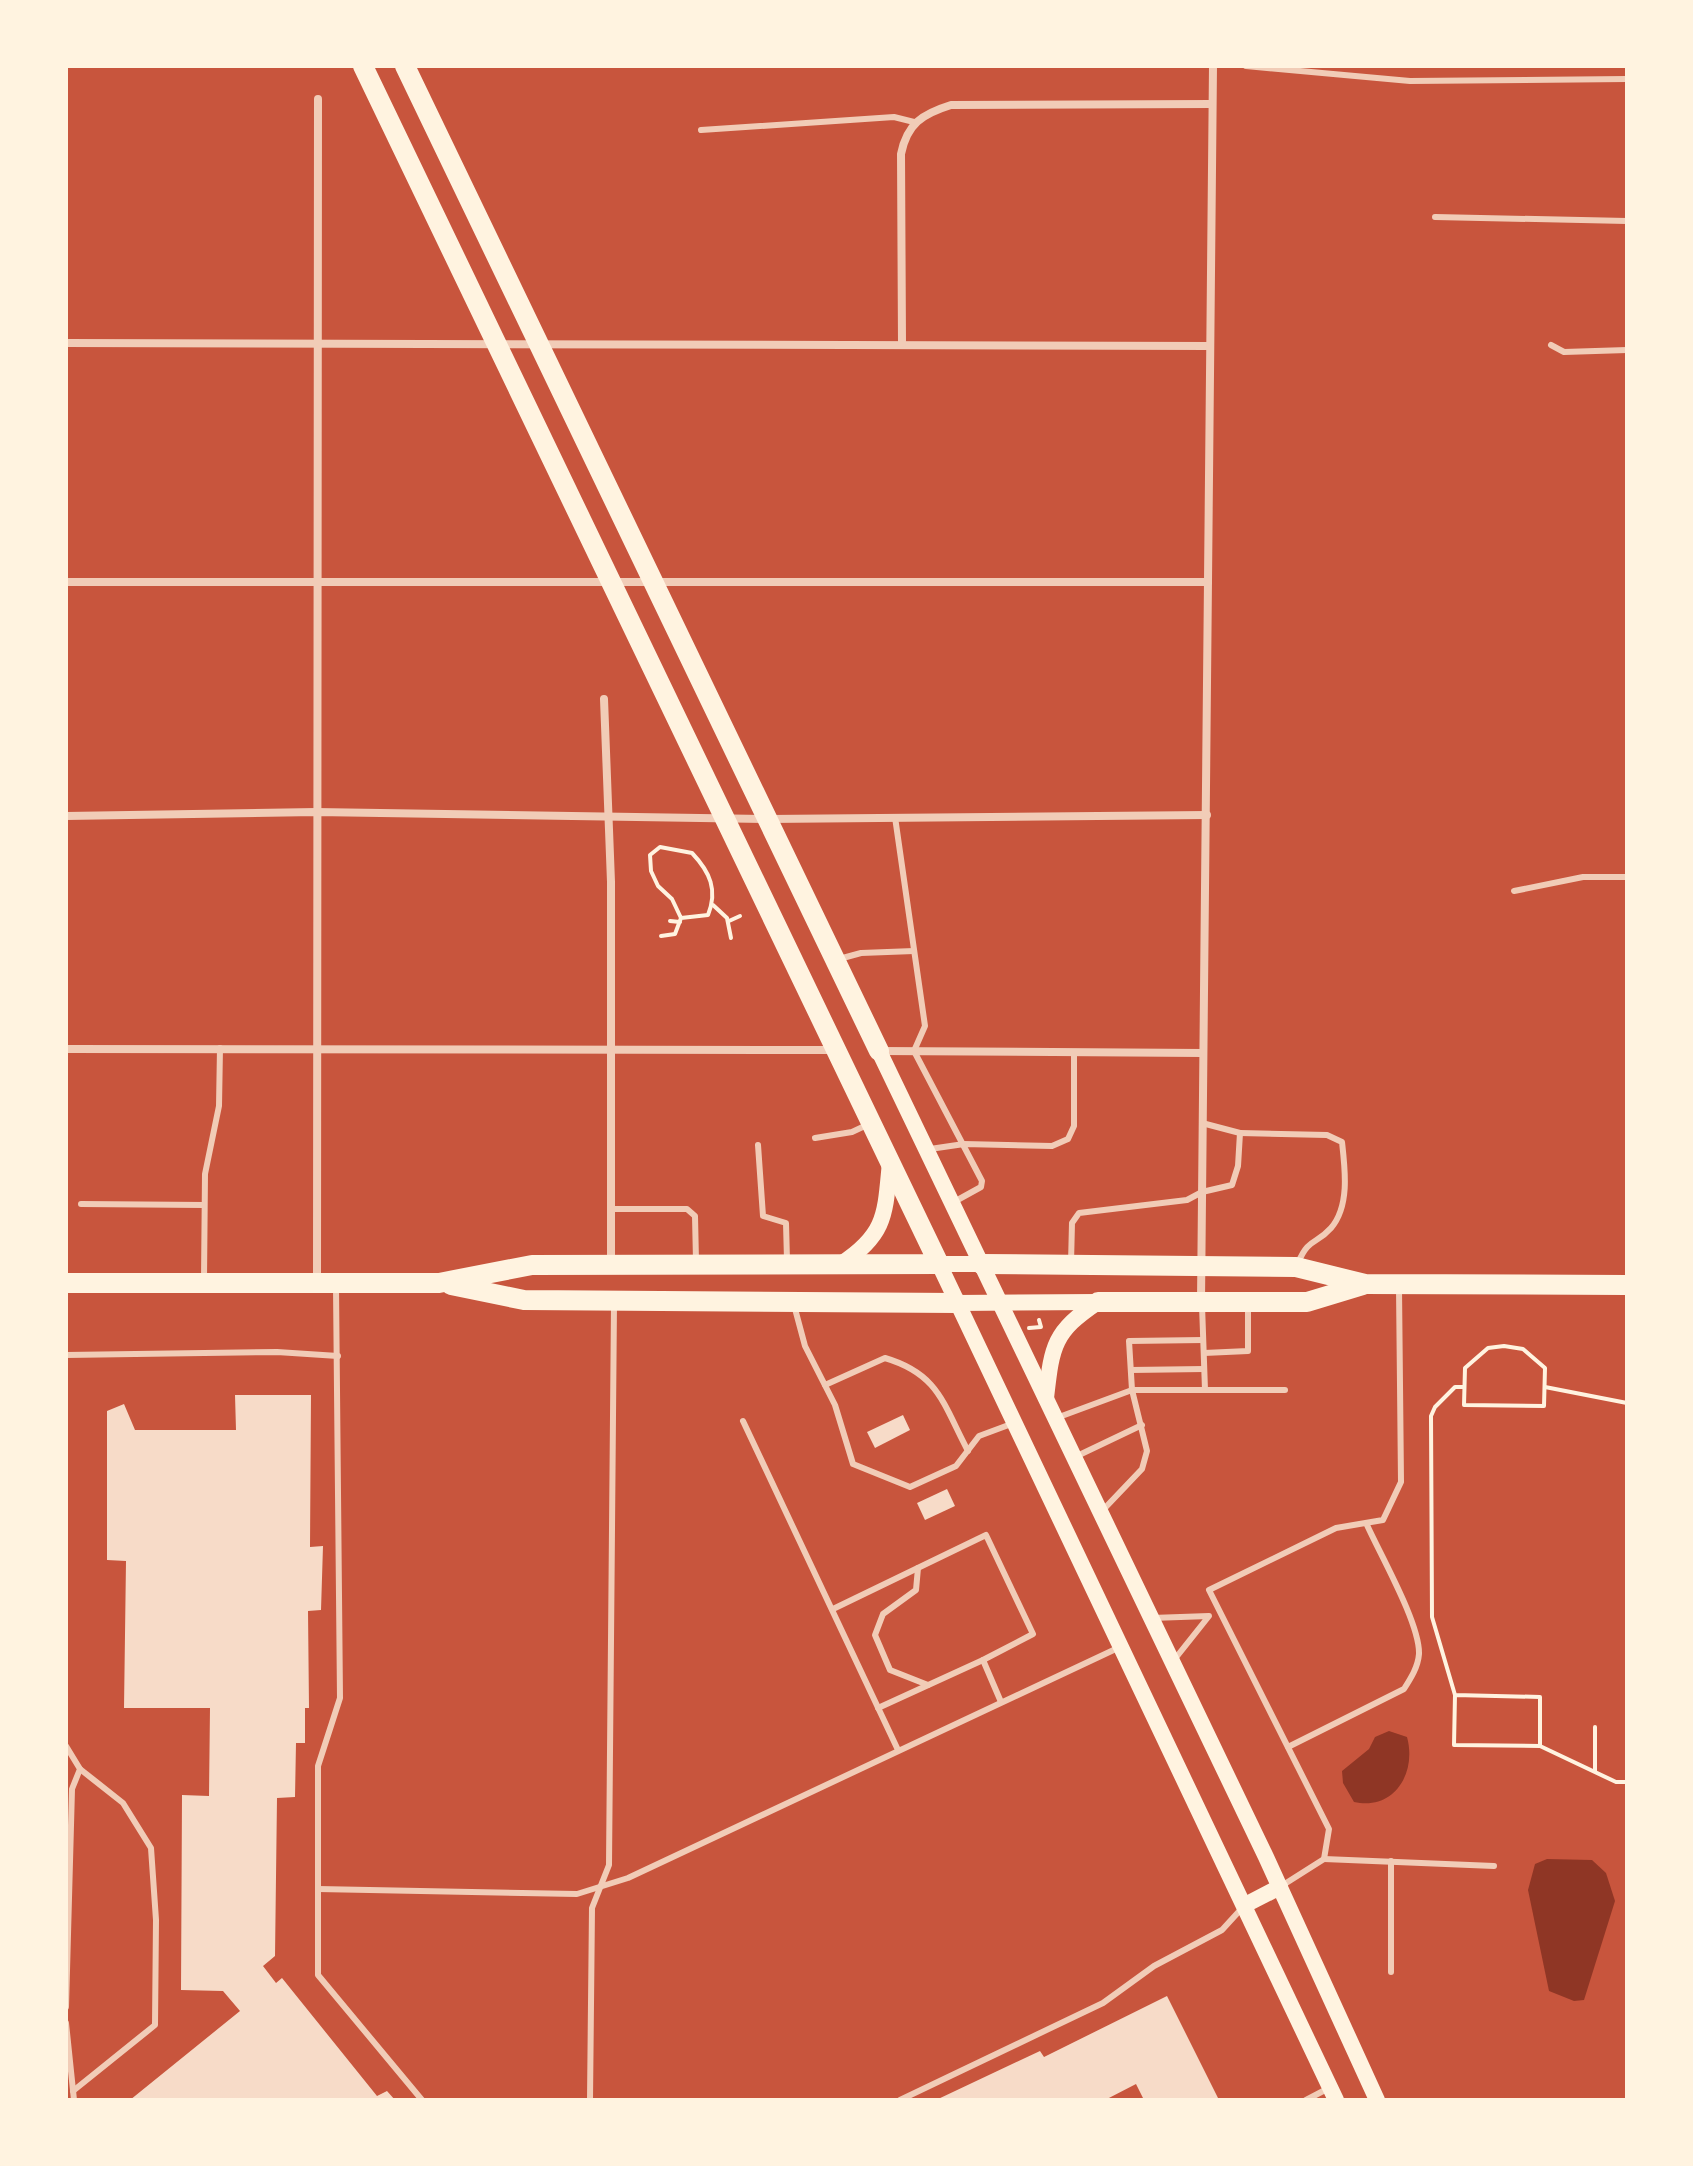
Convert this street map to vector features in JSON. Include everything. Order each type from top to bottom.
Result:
[{"type":"main road","points":[[363,66],[1122,1646],[1333,2094]]},
{"type":"main road","points":[[405,66],[1280,1887],[1377,2100]]},
{"type":"main road","points":[[841,1264],[860,1252],[878,1232],[885,1208],[890,1162]]},
{"type":"main road","points":[[66,1283],[439,1283],[532,1265],[1071,1264],[1296,1267],[1365,1284],[1627,1285]]},
{"type":"main road","points":[[439,1283],[524,1300],[957,1303],[1307,1302],[1365,1284]]},
{"type":"main road","points":[[1046,1399],[1055,1341],[1072,1319],[1098,1302]]},
{"type":"main road","points":[[1245,1905],[1280,1887]]},
{"type":"street","points":[[1201,1302],[1213,66]]},
{"type":"street","points":[[318,99],[316,1049],[326,1283]]},
{"type":"street","points":[[902,343],[901,154],[905,136],[914,122],[928,112],[951,105],[1212,104]]},
{"type":"street","points":[[66,343],[1210,346]]},
{"type":"street","points":[[66,582],[1208,582]]},
{"type":"street","points":[[604,699],[609,816],[611,1265]]},
{"type":"street","points":[[66,816],[316,812],[768,819],[1207,815]]},
{"type":"street","points":[[66,1049],[835,1050]]},
{"type":"street","points":[[879,1051],[1203,1053]]},
{"type":"lane","points":[[1246,66],[1410,81],[1500,83],[1627,79]]},
{"type":"lane","points":[[701,130],[894,117],[914,122]]},
{"type":"lane","points":[[1435,217],[1627,221]]},
{"type":"lane","points":[[1551,345],[1564,352],[1627,350]]},
{"type":"lane","points":[[895,817],[925,1026],[914,1051],[982,1181],[981,1187],[951,1203]]},
{"type":"lane","points":[[1514,891],[1583,877],[1627,877]]},
{"type":"lane","points":[[835,960],[861,953],[914,951]]},
{"type":"lane","points":[[204,1284],[205,1174],[219,1106],[220,1048]]},
{"type":"lane","points":[[926,1150],[964,1144],[1052,1146],[1068,1139],[1074,1126],[1074,1052]]},
{"type":"lane","points":[[815,1138],[852,1132],[871,1123]]},
{"type":"lane","points":[[1202,1123],[1240,1133],[1327,1135],[1342,1142],[1343,1211],[1329,1230],[1306,1244],[1296,1267]]},
{"type":"lane","points":[[1071,1264],[1072,1223],[1079,1213],[1187,1200],[1202,1192],[1232,1185],[1238,1166],[1240,1133]]},
{"type":"lane","points":[[758,1145],[763,1216],[786,1223],[787,1265]]},
{"type":"lane","points":[[81,1204],[204,1205]]},
{"type":"lane","points":[[611,1209],[687,1209],[695,1216],[696,1265]]},
{"type":"lane","points":[[326,1283],[338,1356],[340,1698],[318,1766],[318,1975],[422,2100]]},
{"type":"lane","points":[[1324,1859],[1329,1829],[1209,1590],[1336,1528],[1383,1520],[1401,1482],[1399,1284]]},
{"type":"lane","points":[[590,2100],[592,1908],[609,1865],[614,1300]]},
{"type":"lane","points":[[793,1302],[805,1346],[835,1405],[853,1464],[910,1487],[956,1466],[979,1436],[1015,1423]]},
{"type":"lane","points":[[1201,1302],[1205,1390]]},
{"type":"lane","points":[[1204,1353],[1248,1351],[1248,1302]]},
{"type":"lane","points":[[1100,1512],[1142,1469],[1147,1451],[1132,1390],[1129,1341],[1203,1340]]},
{"type":"lane","points":[[66,1355],[277,1352],[338,1356]]},
{"type":"lane","points":[[825,1385],[885,1358],[907,1364],[930,1378],[968,1451]]},
{"type":"lane","points":[[1131,1370],[1204,1369]]},
{"type":"lane","points":[[1055,1418],[1132,1390],[1285,1390]]},
{"type":"lane","points":[[743,1421],[898,1750]]},
{"type":"lane","points":[[1074,1458],[1142,1425]]},
{"type":"lane","points":[[1288,1747],[1404,1689],[1414,1674],[1419,1656],[1417,1635],[1367,1525]]},
{"type":"lane","points":[[833,1609],[986,1535],[1033,1634],[878,1708]]},
{"type":"lane","points":[[918,1568],[916,1590],[883,1614],[875,1635],[890,1670],[928,1685]]},
{"type":"lane","points":[[1150,1618],[1209,1616],[1219,1612]]},
{"type":"lane","points":[[1172,1662],[1209,1616]]},
{"type":"lane","points":[[318,1889],[577,1894],[628,1878],[1122,1646]]},
{"type":"lane","points":[[983,1660],[1001,1702]]},
{"type":"lane","points":[[66,1746],[80,1769],[123,1803],[151,1848],[156,1920],[155,2025],[73,2091]]},
{"type":"lane","points":[[66,2007],[72,1789],[80,1769]]},
{"type":"lane","points":[[1280,1887],[1324,1859],[1494,1866]]},
{"type":"lane","points":[[1391,1861],[1391,1972]]},
{"type":"lane","points":[[900,2100],[1103,2003],[1154,1966],[1222,1930],[1245,1905]]},
{"type":"lane","points":[[66,2023],[74,2100]]},
{"type":"lane","points":[[1306,2100],[1333,2094]]},
{"type":"path","points":[[670,921],[680,920],[708,915],[712,905],[712,880],[705,866],[692,853],[660,847],[650,855],[651,871],[680,920]]},
{"type":"path","points":[[712,905],[729,921],[731,938]]},
{"type":"path","points":[[729,921],[740,916]]},
{"type":"path","points":[[661,936],[675,934],[680,920]]},
{"type":"path","points":[[1027,1329],[1041,1327],[1039,1317]]},
{"type":"path","points":[[1504,1346],[1523,1349],[1537,1358],[1545,1368],[1545,1387],[1544,1406],[1464,1405],[1465,1368],[1488,1348],[1504,1346]]},
{"type":"path","points":[[1464,1387],[1455,1387],[1431,1416],[1432,1617],[1455,1695],[1454,1745],[1540,1746],[1616,1782],[1627,1782]]},
{"type":"path","points":[[1545,1387],[1627,1403]]},
{"type":"path","points":[[1455,1695],[1540,1697],[1540,1746]]},
{"type":"path","points":[[1595,1727],[1595,1771]]},
{"type":"shaded area","points":[[1389,1731],[1407,1737],[1409,1764],[1405,1776],[1391,1795],[1381,1801],[1354,1802],[1343,1783],[1342,1771],[1369,1749],[1375,1737]]},
{"type":"shaded area","points":[[1547,1859],[1592,1860],[1606,1873],[1615,1901],[1584,2000],[1574,2001],[1549,1991],[1528,1890],[1535,1864]]},
{"type":"building","points":[[235,1395],[311,1395],[310,1547],[323,1546],[321,1610],[308,1611],[309,1708],[305,1708],[305,1743],[296,1743],[295,1797],[277,1798],[275,1956],[263,1966],[276,1983],[282,1978],[377,2096],[387,2091],[395,2100],[130,2100],[240,2011],[223,1991],[181,1990],[182,1795],[209,1796],[210,1708],[124,1708],[126,1561],[107,1560],[107,1411],[124,1404],[135,1430],[236,1430]]},
{"type":"building","points":[[903,1415],[910,1430],[875,1448],[867,1432]]},
{"type":"building","points":[[947,1489],[955,1506],[925,1520],[917,1503]]},
{"type":"building","points":[[1167,1996],[1219,2100],[1144,2100],[1136,2084],[1105,2100],[936,2100],[1040,2051],[1044,2057]]}]
